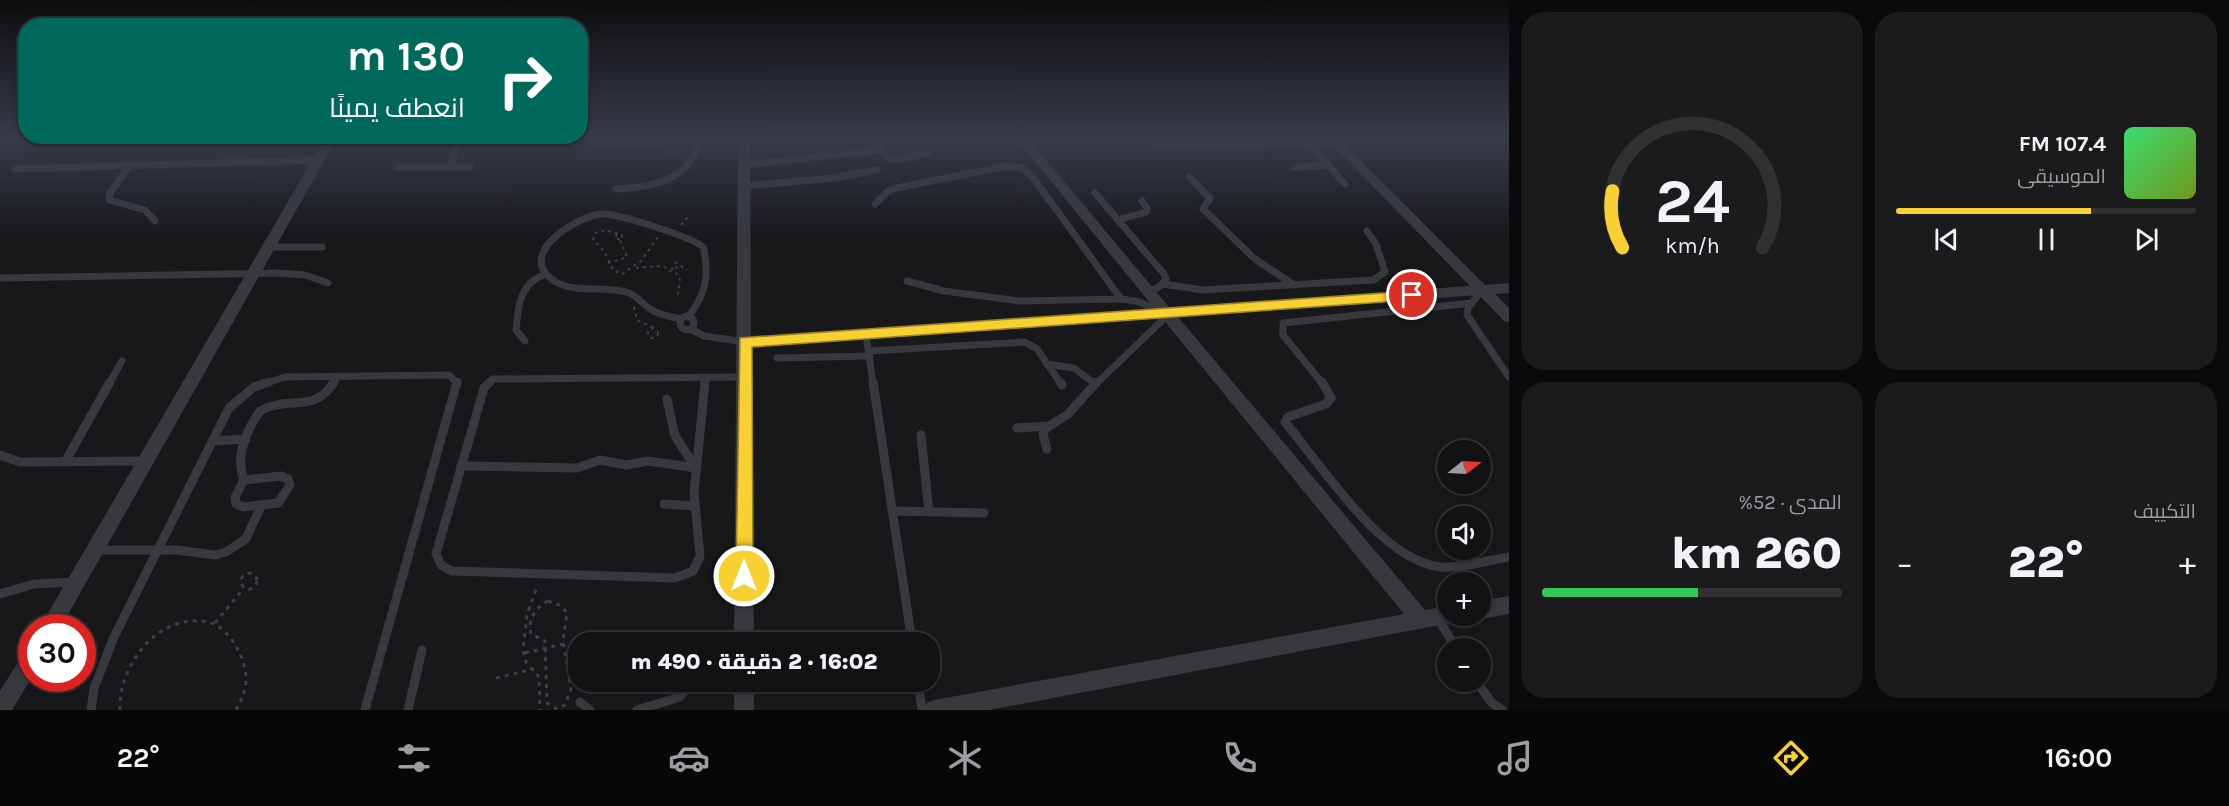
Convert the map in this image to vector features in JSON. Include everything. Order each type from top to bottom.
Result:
[{"type":"street","points":[[58,614],[313,171]]},
{"type":"street","points":[[744,632],[745,171]]},
{"type":"street","points":[[1049,171],[1149,291],[1436,617]]},
{"type":"street","points":[[1363,171],[1509,317]]},
{"type":"street","points":[[745,342],[1169,314],[1509,288]]},
{"type":"street","points":[[1491,608],[1509,605]]},
{"type":"street","points":[[934,710],[1436,617]]},
{"type":"street","points":[[0,710],[18,681]]},
{"type":"street","points":[[744,692],[744,710]]},
{"type":"lane","points":[[126,171],[110,193],[109,200],[145,210],[155,221]]},
{"type":"lane","points":[[615,189],[651,186],[681,171]]},
{"type":"lane","points":[[744,186],[833,178],[871,171]]},
{"type":"lane","points":[[875,204],[879,198],[896,188],[981,171]]},
{"type":"lane","points":[[1026,171],[1032,176],[1121,299]]},
{"type":"lane","points":[[1333,171],[1345,184]]},
{"type":"lane","points":[[1189,177],[1210,198],[1203,209],[1255,260],[1295,286]]},
{"type":"lane","points":[[1095,192],[1164,274],[1166,279],[1164,284]]},
{"type":"lane","points":[[1118,220],[1146,212],[1148,208],[1142,201]]},
{"type":"lane","points":[[684,318],[704,295],[708,284],[706,256],[696,240],[675,232],[663,231],[618,214],[582,218],[562,229],[546,247],[542,257],[546,274],[567,286],[619,290],[635,296],[652,310],[696,322],[690,329],[704,336],[745,342]]},
{"type":"lane","points":[[1149,291],[1164,284],[1202,290],[1244,285],[1295,286],[1380,277],[1385,272],[1384,267],[1374,240],[1367,231]]},
{"type":"lane","points":[[269,247],[322,247]]},
{"type":"lane","points":[[0,278],[292,273],[328,283]]},
{"type":"lane","points":[[525,341],[518,335],[515,327],[523,290],[531,279],[546,274]]},
{"type":"lane","points":[[907,281],[953,293],[1020,302],[1121,299],[1136,301],[1169,314],[1095,384],[1068,414],[1049,426],[1043,434],[1047,449]]},
{"type":"lane","points":[[1482,290],[1472,303],[1467,315],[1509,376]]},
{"type":"lane","points":[[1472,303],[1283,323],[1281,331],[1283,335],[1328,390],[1331,398],[1326,404],[1288,417],[1285,422],[1384,540],[1408,557],[1422,563],[1443,567],[1509,557]]},
{"type":"lane","points":[[866,334],[910,632]]},
{"type":"lane","points":[[777,358],[1025,342],[1037,349],[1062,385]]},
{"type":"lane","points":[[65,462],[122,361]]},
{"type":"lane","points":[[1047,364],[1078,369],[1095,384]]},
{"type":"lane","points":[[91,710],[94,688],[103,662],[229,408],[254,387],[285,377],[449,375],[458,383],[364,710]]},
{"type":"lane","points":[[244,480],[254,477],[288,478],[290,485],[282,500],[274,505],[236,504],[235,497],[244,480],[240,464],[246,439],[256,416],[266,407],[319,401],[328,394],[338,376]]},
{"type":"lane","points":[[705,378],[693,506],[700,556],[693,571],[682,576],[622,577],[452,571],[443,568],[438,562],[436,554],[484,388],[493,379],[745,377]]},
{"type":"lane","points":[[667,399],[667,417],[673,435],[682,452],[696,468]]},
{"type":"lane","points":[[1017,428],[1049,426]]},
{"type":"lane","points":[[921,435],[929,512]]},
{"type":"lane","points":[[213,441],[246,439]]},
{"type":"lane","points":[[0,455],[20,462],[147,460]]},
{"type":"lane","points":[[461,466],[577,468],[600,460],[626,465],[648,461],[696,468]]},
{"type":"lane","points":[[664,504],[693,506]]},
{"type":"lane","points":[[95,550],[158,550],[215,555],[226,552],[246,539],[261,506]]},
{"type":"lane","points":[[892,511],[984,513]]},
{"type":"lane","points":[[2,595],[34,584],[77,581]]},
{"type":"lane","points":[[1436,617],[1450,638]]},
{"type":"lane","points":[[408,710],[422,650]]},
{"type":"lane","points":[[637,710],[649,709],[680,698],[684,692]]},
{"type":"lane","points":[[920,692],[922,710]]},
{"type":"lane","points":[[1484,692],[1492,703],[1502,710]]},
{"type":"lane","points":[[580,702],[590,710]]},
{"type":"path","points":[[675,232],[691,214]]},
{"type":"path","points":[[608,262],[627,257],[620,240],[614,238],[617,234],[612,230],[602,230],[593,236],[594,242],[605,253],[608,262],[617,273],[627,272],[633,268],[663,231]]},
{"type":"path","points":[[675,262],[687,270]]},
{"type":"path","points":[[669,272],[680,265]]},
{"type":"path","points":[[633,268],[658,266],[674,269]]},
{"type":"path","points":[[674,269],[680,280],[678,295]]},
{"type":"path","points":[[635,296],[633,316],[641,324],[656,329]]},
{"type":"path","points":[[215,623],[244,588],[256,582],[254,573],[246,574],[240,581],[241,587],[244,588]]},
{"type":"path","points":[[536,590],[525,620],[524,653],[526,662],[539,677],[540,710]]},
{"type":"path","points":[[544,602],[552,602],[561,606],[567,613],[563,644],[572,696],[567,705],[557,710],[546,703],[545,641],[531,634],[529,627],[537,607],[544,602]]},
{"type":"path","points":[[120,710],[120,688],[135,654],[147,641],[178,624],[193,621],[215,623],[223,629],[243,660],[247,674],[245,691],[236,710]]},
{"type":"path","points":[[524,653],[563,644]]},
{"type":"path","points":[[496,678],[534,669]]},
{"type":"route","points":[[744,576],[745,342],[1169,314],[1412,295]]}]
